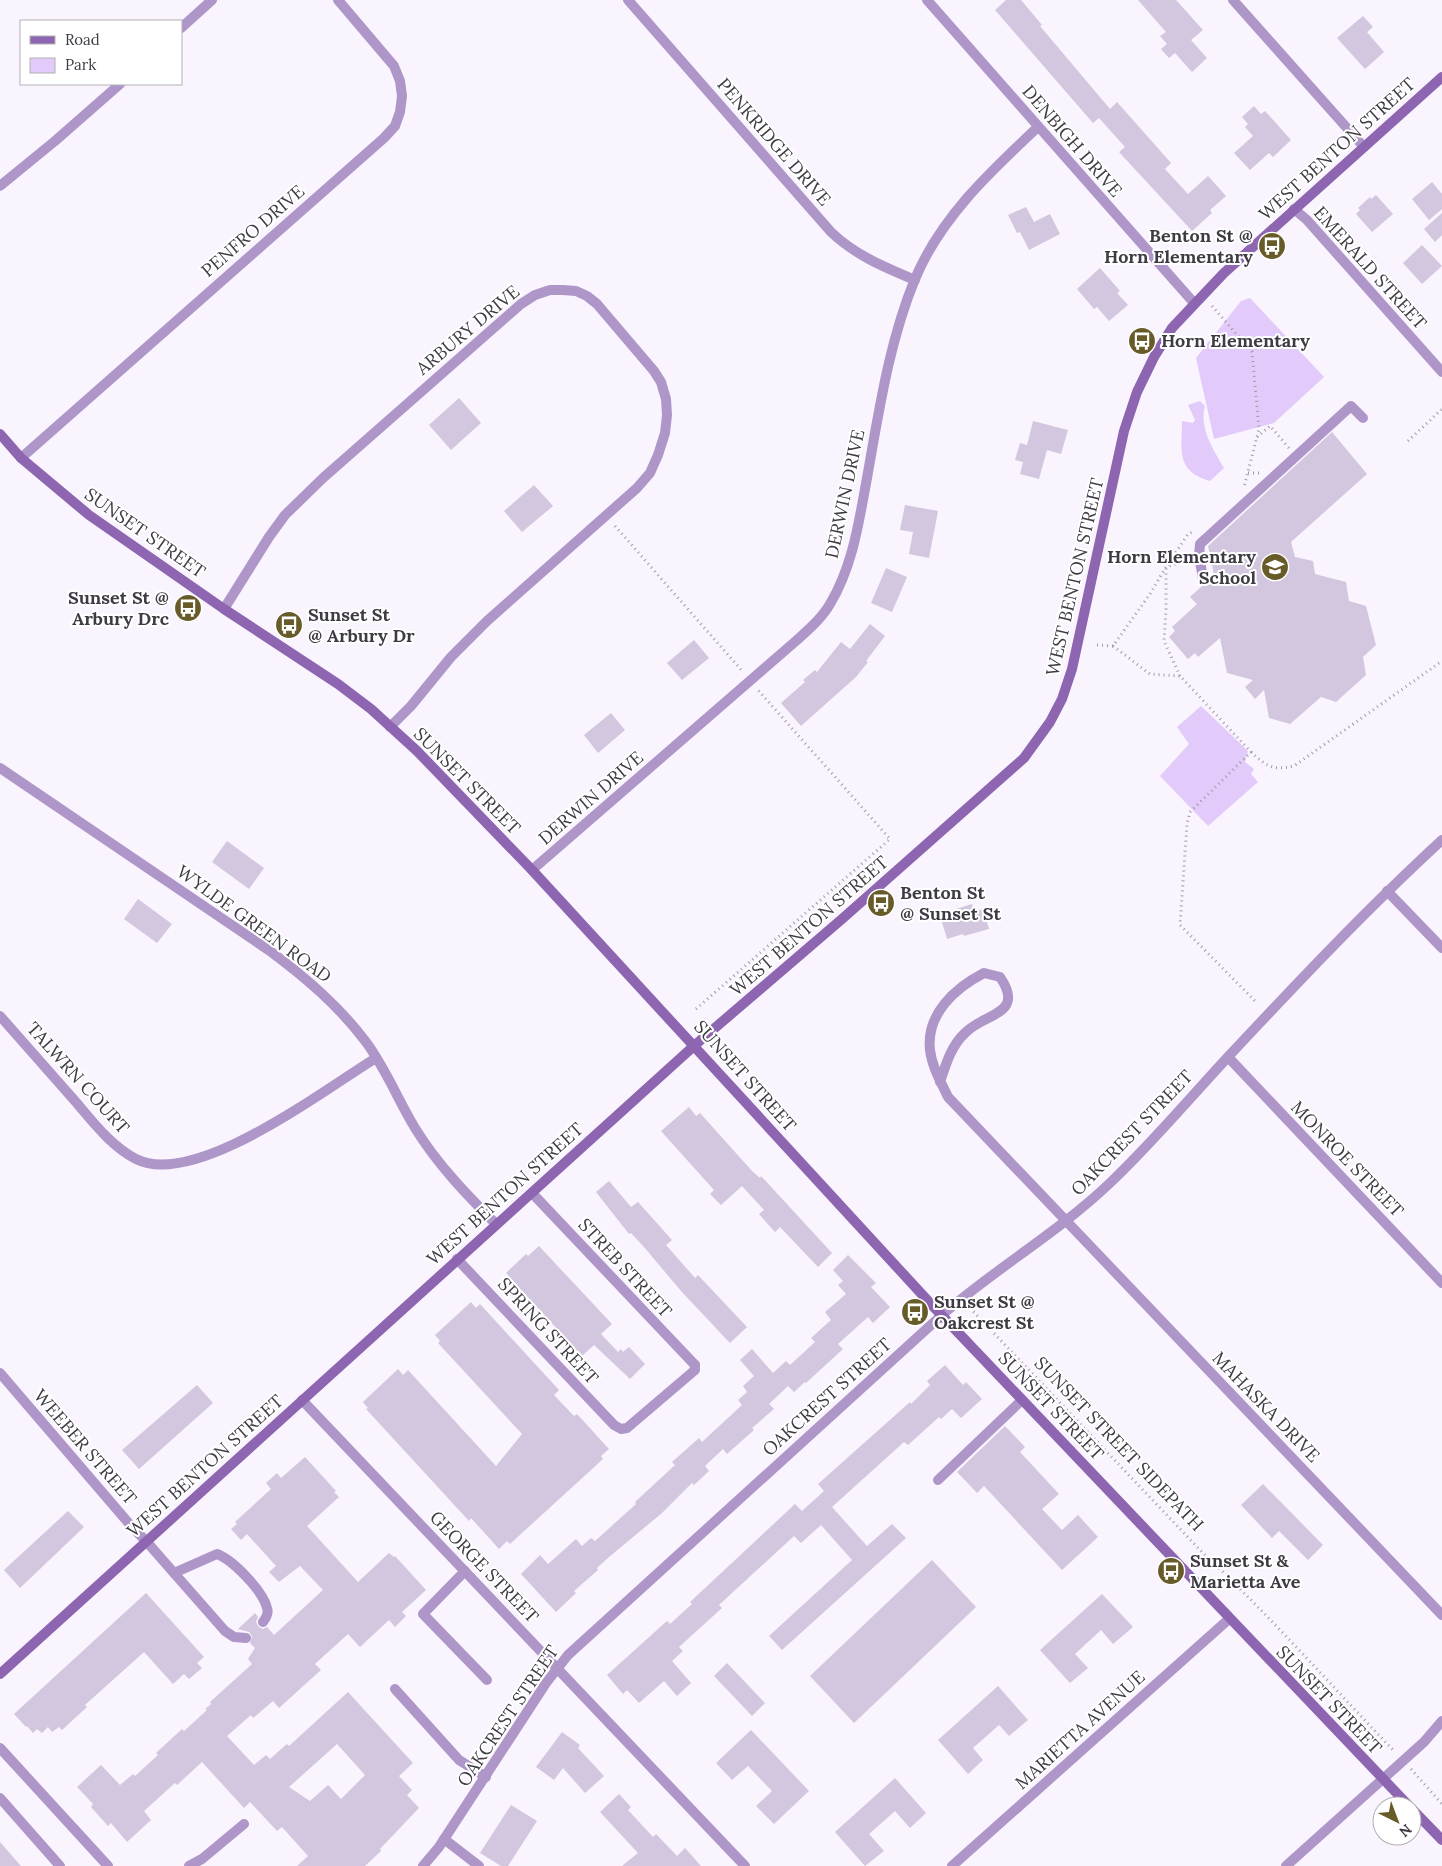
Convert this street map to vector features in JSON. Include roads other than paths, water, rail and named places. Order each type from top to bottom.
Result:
[{"type":"street","points":[[182,27],[212,0]]},
{"type":"street","name":"PENFRO DRIVE","points":[[21,458],[384,138],[395,126],[400,112],[402,96],[400,81],[394,66],[338,0]]},
{"type":"street","name":"PENKRIDGE DRIVE","points":[[628,0],[844,245],[860,255],[915,280]]},
{"type":"street","name":"DENBIGH DRIVE","points":[[927,0],[1194,303]]},
{"type":"street","points":[[1233,0],[1363,146]]},
{"type":"street","name":"WEST BENTON STREET","points":[[0,1674],[695,1045],[1024,758],[1038,740],[1062,699],[1072,669],[1124,431],[1137,392],[1154,357],[1172,328],[1224,273],[1442,76]]},
{"type":"street","points":[[0,186],[119,85]]},
{"type":"street","name":"DERWIN DRIVE","points":[[532,870],[797,640],[829,606],[840,586],[857,532],[886,372],[915,280],[941,230],[960,205],[1038,127]]},
{"type":"street","name":"EMERALD STREET","points":[[1294,209],[1307,220],[1442,372]]},
{"type":"street","name":"ARBURY DRIVE","points":[[224,609],[285,514],[323,478],[492,329],[535,295],[550,290],[563,290],[576,291],[587,296],[597,304],[661,382],[666,399],[667,415],[665,432],[658,456],[650,473],[637,488],[486,621],[451,657],[411,706],[390,727]]},
{"type":"street","points":[[1203,578],[1199,556],[1200,544],[1351,406],[1363,418]]},
{"type":"street","name":"SUNSET STREET","points":[[0,434],[21,458],[89,515],[224,609],[338,684],[417,751],[532,870],[695,1045],[942,1315],[1399,1796]]},
{"type":"street","name":"WYLDE GREEN ROAD","points":[[0,768],[302,974],[324,994],[352,1025],[376,1058],[427,1146],[456,1182],[496,1224]]},
{"type":"street","name":"OAKCREST STREET","points":[[423,1866],[444,1839],[558,1668],[570,1653],[942,1315],[978,1286],[1066,1222],[1113,1180],[1387,890],[1442,840]]},
{"type":"street","points":[[1387,890],[1442,948]]},
{"type":"street","name":"MAHASKA DRIVE","points":[[940,1082],[956,1042],[966,1031],[996,1016],[1006,1007],[1010,996],[1007,987],[1000,977],[984,973],[962,986],[942,1007],[934,1020],[930,1049],[933,1064],[940,1082],[948,1096],[1442,1615]]},
{"type":"street","name":"TALWRN COURT","points":[[0,1016],[110,1140],[135,1158],[151,1165],[171,1165],[193,1160],[239,1141],[284,1117],[376,1058]]},
{"type":"street","name":"MONROE STREET","points":[[1228,1057],[1442,1283]]},
{"type":"street","name":"STREB STREET","points":[[532,1193],[695,1364],[695,1370],[627,1428],[621,1429],[614,1425]]},
{"type":"street","name":"SPRING STREET","points":[[457,1259],[614,1425]]},
{"type":"street","name":"WEEBER STREET","points":[[0,1373],[225,1631],[234,1637],[246,1638]]},
{"type":"street","name":"GEORGE STREET","points":[[302,1400],[744,1866]]},
{"type":"street","points":[[938,1480],[1022,1400]]},
{"type":"street","points":[[174,1573],[217,1554],[226,1557],[262,1597],[268,1609],[267,1617],[263,1622]]},
{"type":"street","points":[[465,1572],[423,1614],[487,1680]]},
{"type":"street","name":"MARIETTA AVENUE","points":[[952,1866],[1229,1619]]},
{"type":"street","points":[[395,1689],[459,1760],[486,1776]]},
{"type":"street","points":[[1286,1866],[1424,1742],[1442,1721]]},
{"type":"street","points":[[0,1748],[108,1866]]},
{"type":"street","points":[[0,1798],[60,1866]]},
{"type":"street","points":[[1422,1819],[1442,1840]]},
{"type":"street","points":[[189,1866],[202,1859],[244,1824]]},
{"type":"street","points":[[444,1839],[479,1866]]},
{"type":"place","name":"Benton St @ Horn Elementary","points":[[1272,246]]},
{"type":"place","name":"Horn Elementary","points":[[1142,341]]},
{"type":"place","name":"Horn Elementary School","points":[[1275,567]]},
{"type":"place","name":"Sunset St @ Arbury Drc","points":[[188,608]]},
{"type":"place","name":"Sunset St @ Arbury Dr","points":[[289,625]]},
{"type":"place","name":"Benton St @ Sunset St","points":[[881,903]]},
{"type":"place","name":"Sunset St @ Oakcrest St","points":[[915,1312]]},
{"type":"place","name":"Sunset St & Marietta Ave","points":[[1171,1571]]}]
